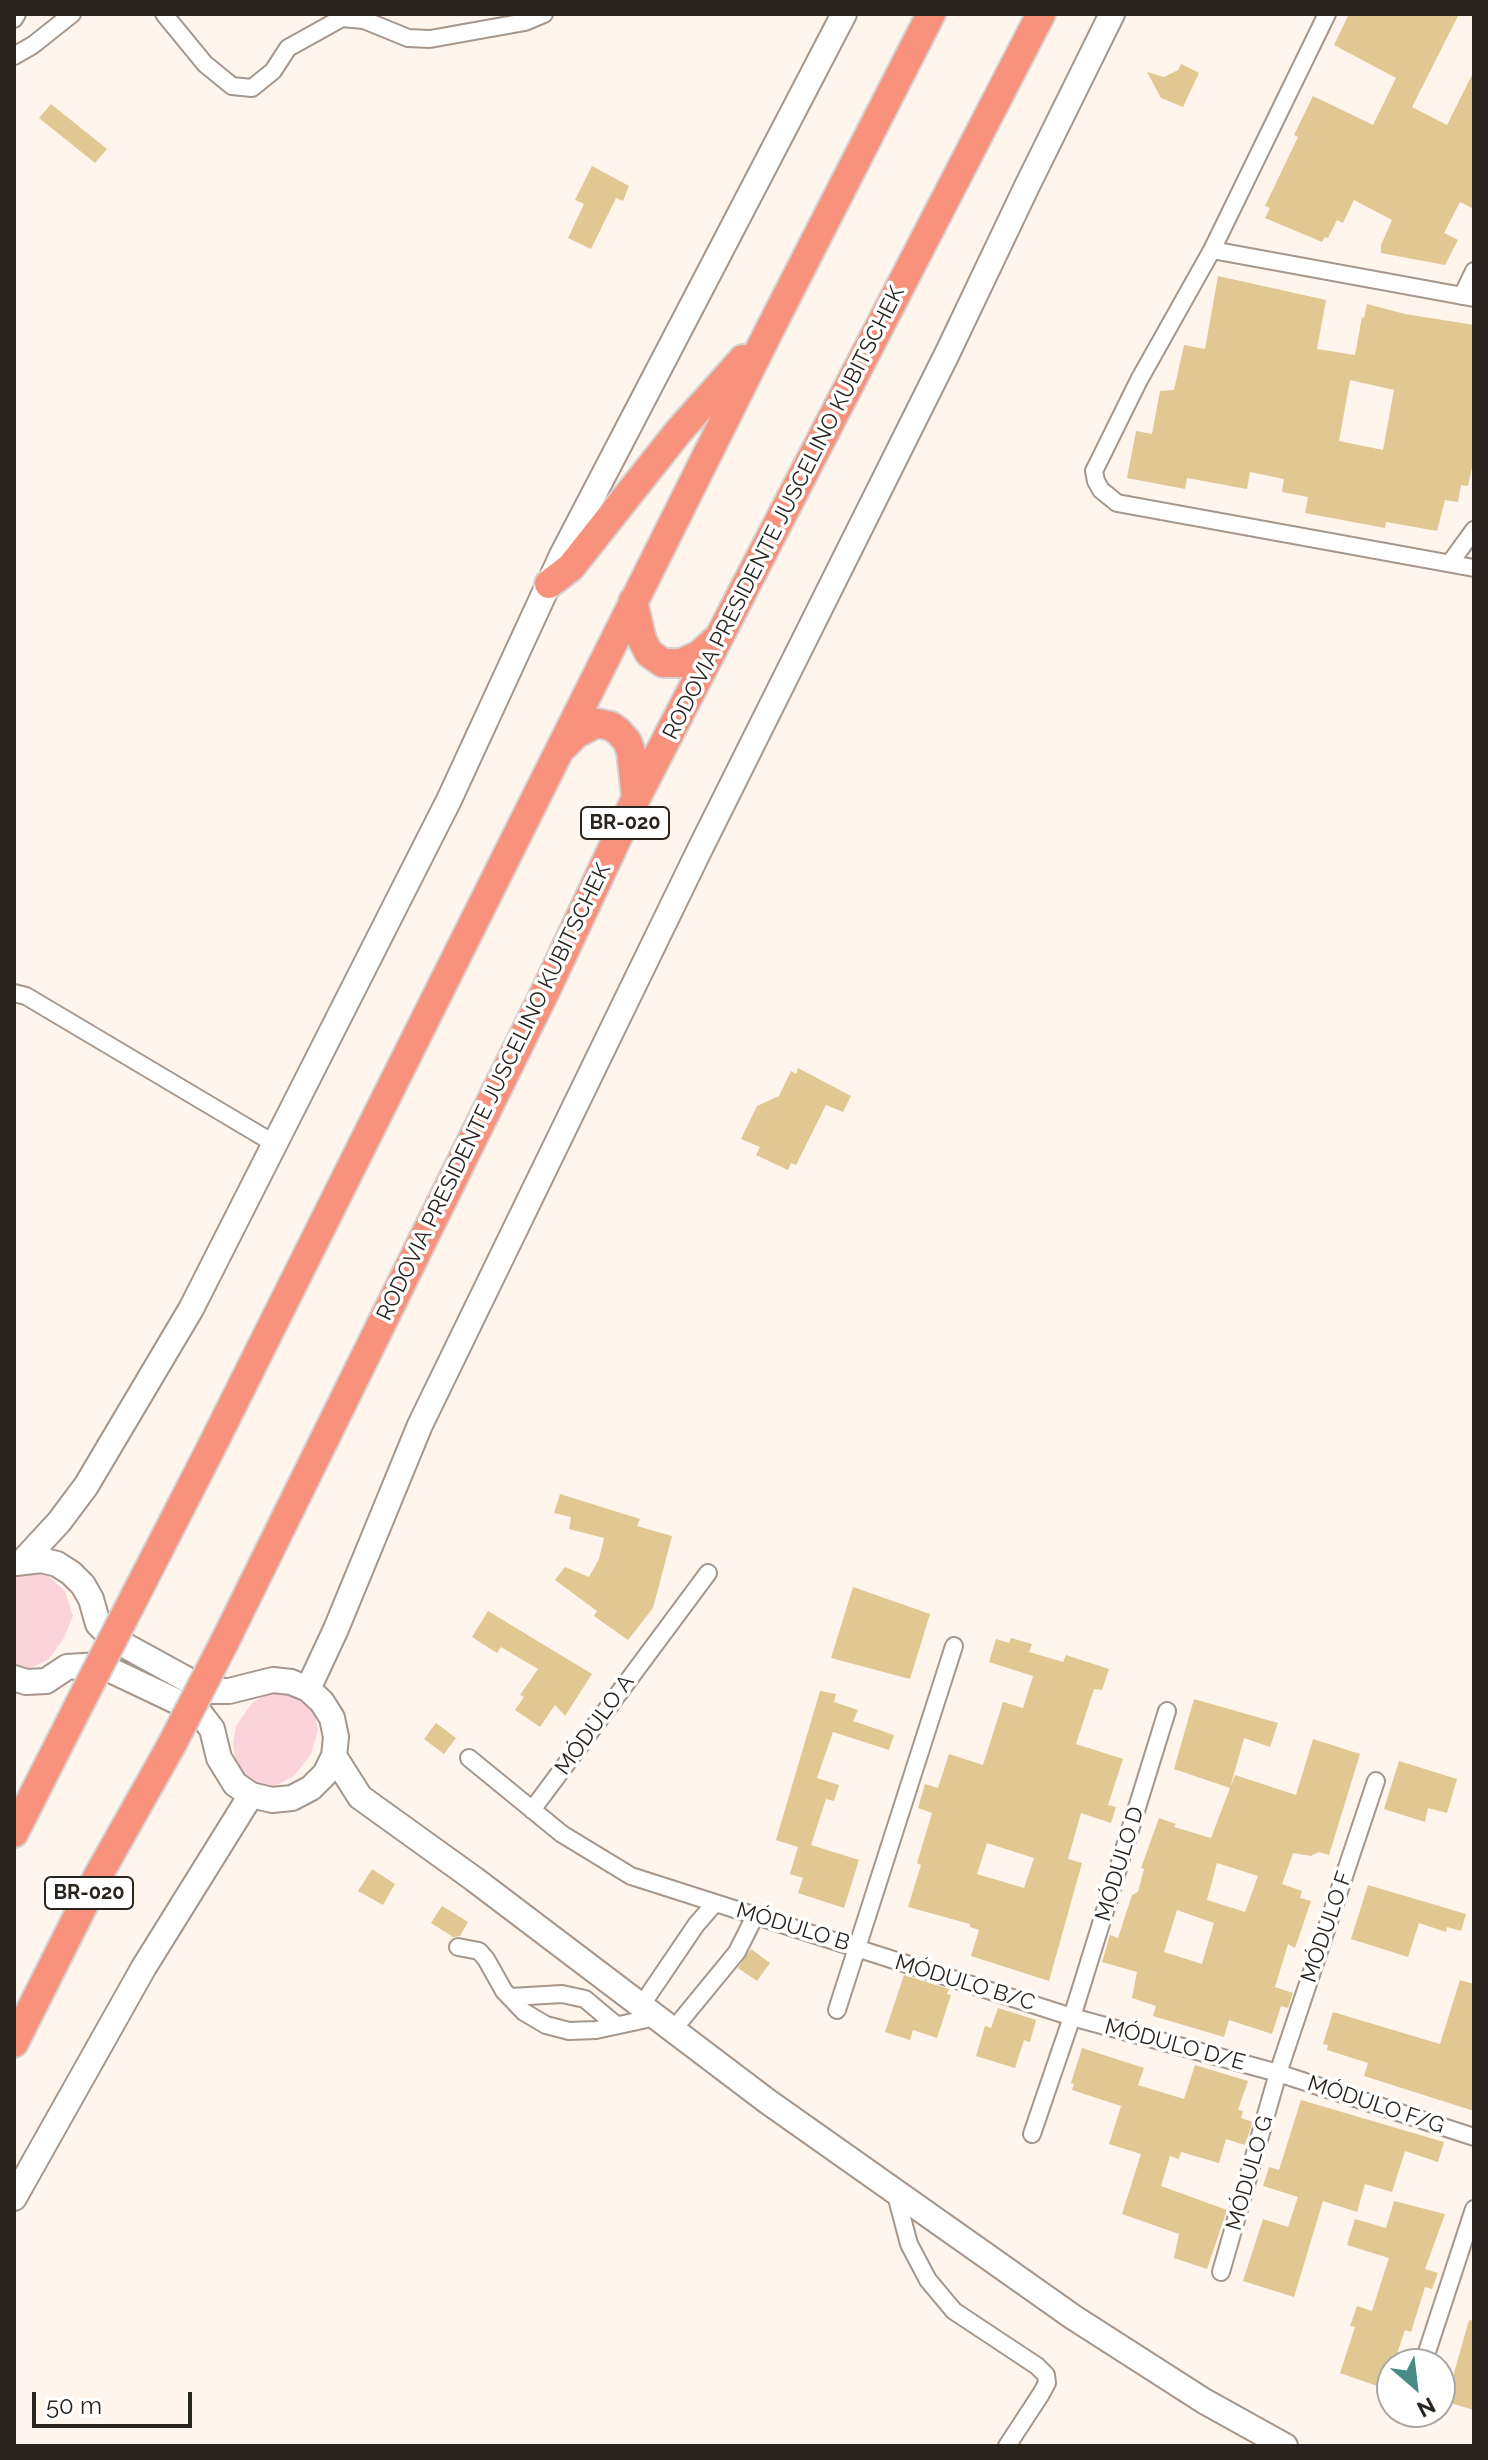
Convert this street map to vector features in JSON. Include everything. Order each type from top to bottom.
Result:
[{"type":"highway","points":[[14,1833],[212,1446],[633,601],[931,14]]},
{"type":"highway","name":"RODOVIA PRESIDENTE JUSCELINO KUBITSCHEK","points":[[14,2043],[99,1874],[171,1746],[225,1641],[547,988],[636,798],[1041,14]]},
{"type":"highway","points":[[549,584],[571,567],[678,432],[770,329]]},
{"type":"highway","points":[[633,601],[642,640],[649,653],[663,663],[681,663],[699,655],[723,633]]},
{"type":"highway","points":[[558,751],[586,728],[597,723],[611,726],[627,741],[631,752],[636,798]]},
{"type":"main road","points":[[19,1562],[59,1522],[86,1486],[191,1309],[449,800],[562,555],[844,14]]},
{"type":"main road","points":[[308,1689],[427,1411],[1112,14]]},
{"type":"main road","points":[[14,1678],[26,1682],[46,1681],[67,1667],[100,1665],[199,1712],[212,1729],[219,1758],[235,1784],[251,1795],[272,1800],[292,1798],[311,1788],[325,1774],[334,1756],[336,1737],[332,1718],[322,1702],[308,1689],[291,1682],[273,1680],[229,1691],[208,1691],[115,1640],[98,1624],[91,1599],[71,1573],[57,1564],[41,1560],[19,1562]]},
{"type":"main road","points":[[334,1756],[360,1797],[474,1879],[767,2101],[1073,2317],[1204,2401],[1285,2446]]},
{"type":"main road","points":[[311,1788],[360,1797]]},
{"type":"main road","points":[[14,2198],[144,1967],[251,1795]]},
{"type":"street","points":[[14,56],[72,14]]},
{"type":"street","points":[[164,14],[205,64],[232,86],[252,88],[273,71],[288,48],[342,18],[364,20],[408,38],[430,39],[525,22],[544,14]]},
{"type":"street","points":[[1327,14],[1212,250],[1139,380],[1094,471],[1101,490],[1117,503],[1474,568]]},
{"type":"street","points":[[1212,250],[1468,297],[1474,271]]},
{"type":"street","points":[[1450,563],[1474,530]]},
{"type":"street","points":[[14,993],[26,996],[275,1144]]},
{"type":"street","name":"MÓDULO A","points":[[532,1810],[708,1573]]},
{"type":"street","name":"MÓDULO B","points":[[532,1810],[562,1834],[631,1876],[858,1949],[954,1646]]},
{"type":"street","name":"MÓDULO D","points":[[1032,2134],[1072,2017],[1167,1711]]},
{"type":"street","points":[[469,1758],[532,1810]]},
{"type":"street","name":"MÓDULO F","points":[[1278,2073],[1376,1781]]},
{"type":"street","points":[[657,2018],[696,1925],[715,1903]]},
{"type":"street","points":[[458,1947],[479,1951],[499,1985],[524,2012],[546,2025],[569,2031],[657,2018],[737,1952],[755,1916]]},
{"type":"street","points":[[837,2010],[858,1949]]},
{"type":"street","name":"MÓDULO B/C","points":[[858,1949],[1072,2017]]},
{"type":"street","points":[[511,1997],[562,1994],[585,1999],[616,2025]]},
{"type":"street","name":"MÓDULO D/E","points":[[1072,2017],[1278,2073]]},
{"type":"street","name":"MÓDULO F/G","points":[[1278,2073],[1474,2137]]},
{"type":"street","name":"MÓDULO G","points":[[1221,2272],[1278,2073]]},
{"type":"street","points":[[895,2191],[909,2244],[928,2280],[954,2311],[1046,2375],[1047,2383],[1041,2394],[1007,2446]]},
{"type":"street","points":[[1428,2348],[1474,2209]]},
{"type":"shaded area","points":[[35,1572],[49,1577],[65,1591],[73,1616],[64,1638],[49,1659],[16,1671],[14,1579],[20,1574]]},
{"type":"shaded area","points":[[282,1689],[306,1699],[314,1712],[318,1730],[311,1754],[294,1776],[273,1787],[252,1785],[236,1764],[233,1744],[236,1726],[252,1703]]},
{"type":"building","points":[[1349,14],[1459,14],[1412,107],[1447,125],[1474,71],[1474,209],[1460,202],[1444,233],[1458,240],[1445,265],[1381,253],[1381,245],[1392,220],[1354,200],[1343,223],[1337,220],[1328,238],[1325,237],[1322,242],[1265,218],[1270,208],[1265,206],[1298,137],[1294,135],[1313,96],[1373,125],[1396,78],[1334,45]]},
{"type":"building","points":[[1181,64],[1199,73],[1183,107],[1161,98],[1147,72],[1164,77],[1178,70]]},
{"type":"building","points":[[51,104],[107,149],[95,163],[39,118]]},
{"type":"building","points":[[592,166],[629,186],[623,201],[616,198],[591,249],[568,238],[584,204],[575,200]]},
{"type":"building","points":[[1218,276],[1326,300],[1317,349],[1355,355],[1367,304],[1405,314],[1474,325],[1474,452],[1468,486],[1461,485],[1458,502],[1445,500],[1437,531],[1386,522],[1385,528],[1305,513],[1308,497],[1282,492],[1284,479],[1250,472],[1247,489],[1187,478],[1185,489],[1127,478],[1136,431],[1152,434],[1160,391],[1174,390],[1184,345],[1205,349]],"holes":[[[1350,380],[1394,390],[1383,450],[1339,441]]]},
{"type":"building","points":[[798,1068],[851,1096],[843,1112],[826,1105],[796,1165],[791,1163],[788,1170],[756,1155],[760,1147],[741,1139],[757,1106],[779,1096],[791,1071],[796,1074]]},
{"type":"building","points":[[560,1494],[640,1519],[637,1526],[672,1536],[653,1608],[628,1640],[594,1616],[597,1611],[555,1580],[565,1567],[589,1577],[599,1559],[604,1538],[569,1529],[571,1517],[554,1513]]},
{"type":"building","points":[[853,1587],[930,1614],[910,1679],[831,1658]]},
{"type":"building","points":[[488,1611],[592,1674],[565,1716],[555,1705],[540,1727],[515,1710],[524,1697],[520,1695],[538,1669],[501,1647],[497,1653],[472,1637]]},
{"type":"building","points":[[1011,1638],[1032,1644],[1029,1652],[1063,1662],[1066,1655],[1109,1669],[1102,1690],[1094,1689],[1076,1744],[1123,1759],[1108,1805],[1116,1807],[1111,1823],[1081,1813],[1068,1859],[1082,1863],[1049,1981],[971,1956],[979,1930],[970,1927],[970,1924],[908,1907],[932,1813],[918,1808],[925,1784],[938,1788],[949,1754],[983,1765],[1003,1702],[1023,1708],[1033,1676],[989,1662],[996,1639],[1009,1643]],"holes":[[[987,1843],[1034,1858],[1024,1888],[977,1874]]]},
{"type":"building","points":[[820,1691],[836,1694],[834,1702],[858,1710],[853,1721],[894,1735],[889,1750],[833,1732],[817,1778],[839,1785],[834,1801],[826,1799],[811,1845],[859,1860],[844,1908],[798,1893],[803,1878],[790,1874],[798,1847],[776,1840]]},
{"type":"building","points":[[1194,1699],[1278,1723],[1270,1747],[1244,1738],[1230,1788],[1174,1769]]},
{"type":"building","points":[[436,1723],[456,1738],[444,1754],[424,1739]]},
{"type":"building","points":[[1313,1739],[1360,1754],[1329,1855],[1319,1852],[1311,1856],[1293,1853],[1282,1884],[1302,1891],[1300,1898],[1311,1901],[1295,1948],[1288,1944],[1275,1987],[1293,1993],[1288,2008],[1281,2006],[1272,2034],[1229,2020],[1224,2037],[1153,2016],[1156,2006],[1132,1998],[1137,1972],[1102,1962],[1110,1935],[1118,1938],[1132,1895],[1138,1892],[1144,1869],[1141,1868],[1159,1818],[1176,1824],[1174,1827],[1211,1838],[1235,1775],[1296,1795]],"holes":[[[1217,1863],[1258,1876],[1245,1912],[1207,1900]],[[1177,1910],[1214,1923],[1202,1964],[1164,1952]]]},
{"type":"building","points":[[1399,1761],[1457,1779],[1447,1813],[1428,1808],[1425,1822],[1384,1809]]},
{"type":"building","points":[[372,1869],[395,1884],[383,1905],[358,1891]]},
{"type":"building","points":[[1368,1885],[1466,1914],[1461,1931],[1447,1927],[1446,1932],[1419,1923],[1408,1957],[1351,1939]]},
{"type":"building","points":[[442,1906],[468,1922],[460,1936],[453,1937],[431,1923]]},
{"type":"building","points":[[751,1949],[770,1963],[757,1981],[738,1968]]},
{"type":"building","points":[[904,1975],[949,1989],[947,1994],[951,1995],[937,2038],[913,2030],[910,2040],[885,2032]]},
{"type":"building","points":[[1460,1980],[1474,1984],[1474,2111],[1364,2076],[1368,2063],[1327,2050],[1328,2045],[1323,2044],[1333,2012],[1440,2044]]},
{"type":"building","points":[[998,2008],[1036,2020],[1030,2042],[1024,2040],[1015,2068],[976,2056],[985,2026],[991,2028]]},
{"type":"building","points":[[1082,2048],[1144,2068],[1138,2085],[1184,2099],[1195,2065],[1248,2081],[1238,2110],[1243,2111],[1241,2118],[1253,2122],[1245,2145],[1226,2139],[1219,2163],[1181,2152],[1179,2159],[1170,2156],[1161,2186],[1227,2210],[1207,2269],[1174,2258],[1179,2234],[1122,2214],[1141,2154],[1109,2144],[1121,2106],[1072,2090],[1074,2084],[1071,2083]]},
{"type":"building","points":[[1301,2100],[1444,2142],[1438,2162],[1405,2151],[1392,2192],[1365,2184],[1357,2212],[1323,2201],[1294,2297],[1243,2281],[1263,2219],[1288,2227],[1298,2197],[1263,2186],[1269,2167],[1279,2170]]},
{"type":"building","points":[[1394,2201],[1445,2214],[1425,2269],[1438,2273],[1432,2289],[1425,2287],[1411,2332],[1405,2330],[1399,2348],[1376,2348],[1376,2386],[1340,2373],[1355,2327],[1350,2326],[1357,2306],[1372,2311],[1389,2258],[1347,2245],[1355,2219],[1386,2228]]},
{"type":"building","points":[[1469,2320],[1474,2321],[1474,2410],[1456,2405],[1456,2366]]}]
